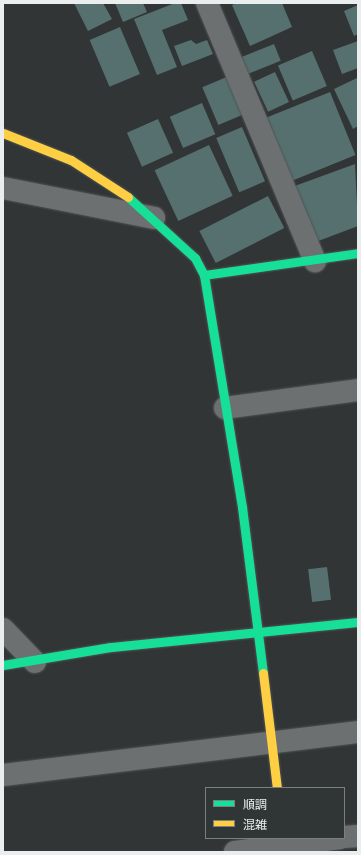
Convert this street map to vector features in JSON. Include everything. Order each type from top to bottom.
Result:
[{"type":"street","points":[[207,3],[315,261]]},
{"type":"street","points":[[3,133],[71,160],[118,187],[154,218],[195,258],[204,275],[258,634],[277,787]]},
{"type":"street","points":[[3,188],[154,218]]},
{"type":"street","points":[[204,275],[315,261],[358,253]]},
{"type":"street","points":[[225,408],[358,390]]},
{"type":"street","points":[[3,665],[35,662],[110,647],[258,634],[358,622]]},
{"type":"street","points":[[3,629],[35,662]]},
{"type":"street","points":[[3,775],[272,741],[358,732]]},
{"type":"street","points":[[345,837],[358,836]]},
{"type":"street","points":[[235,852],[332,839]]},
{"type":"building","points":[[74,3],[103,3],[112,19],[88,31]]},
{"type":"building","points":[[115,3],[143,3],[147,12],[123,22]]},
{"type":"building","points":[[175,3],[181,3],[188,20],[162,30],[177,67],[157,75],[134,19]]},
{"type":"building","points":[[237,3],[282,3],[292,27],[250,46],[232,5]]},
{"type":"building","points":[[358,5],[358,34],[354,36],[344,11]]},
{"type":"building","points":[[120,27],[140,74],[110,87],[90,40]]},
{"type":"building","points":[[191,40],[196,44],[207,40],[213,54],[182,66],[174,46]]},
{"type":"building","points":[[358,41],[358,68],[342,74],[333,50]]},
{"type":"building","points":[[274,44],[281,61],[248,74],[242,57]]},
{"type":"building","points":[[312,51],[327,86],[293,100],[278,65]]},
{"type":"building","points":[[275,72],[289,102],[268,112],[254,82]]},
{"type":"building","points":[[229,76],[245,114],[218,125],[202,87]]},
{"type":"building","points":[[357,78],[358,126],[353,129],[334,89]]},
{"type":"building","points":[[330,92],[355,155],[290,182],[264,119]]},
{"type":"building","points":[[202,103],[215,134],[183,148],[170,117]]},
{"type":"building","points":[[158,119],[173,153],[142,167],[127,133]]},
{"type":"building","points":[[242,127],[265,181],[239,192],[216,138]]},
{"type":"building","points":[[209,145],[233,196],[178,221],[155,170]]},
{"type":"building","points":[[355,164],[358,226],[313,243],[292,187]]},
{"type":"building","points":[[268,196],[284,228],[216,263],[199,231]]},
{"type":"building","points":[[327,567],[331,600],[312,602],[308,569]]},
{"type":"traffic: fast","points":[[128,197],[195,258],[204,275],[358,253]]},
{"type":"traffic: fast","points":[[204,275],[242,507],[263,673]]},
{"type":"traffic: fast","points":[[3,665],[111,647],[358,622]]},
{"type":"traffic: slow","points":[[3,133],[71,160],[128,197]]},
{"type":"traffic: slow","points":[[263,673],[277,787]]}]
